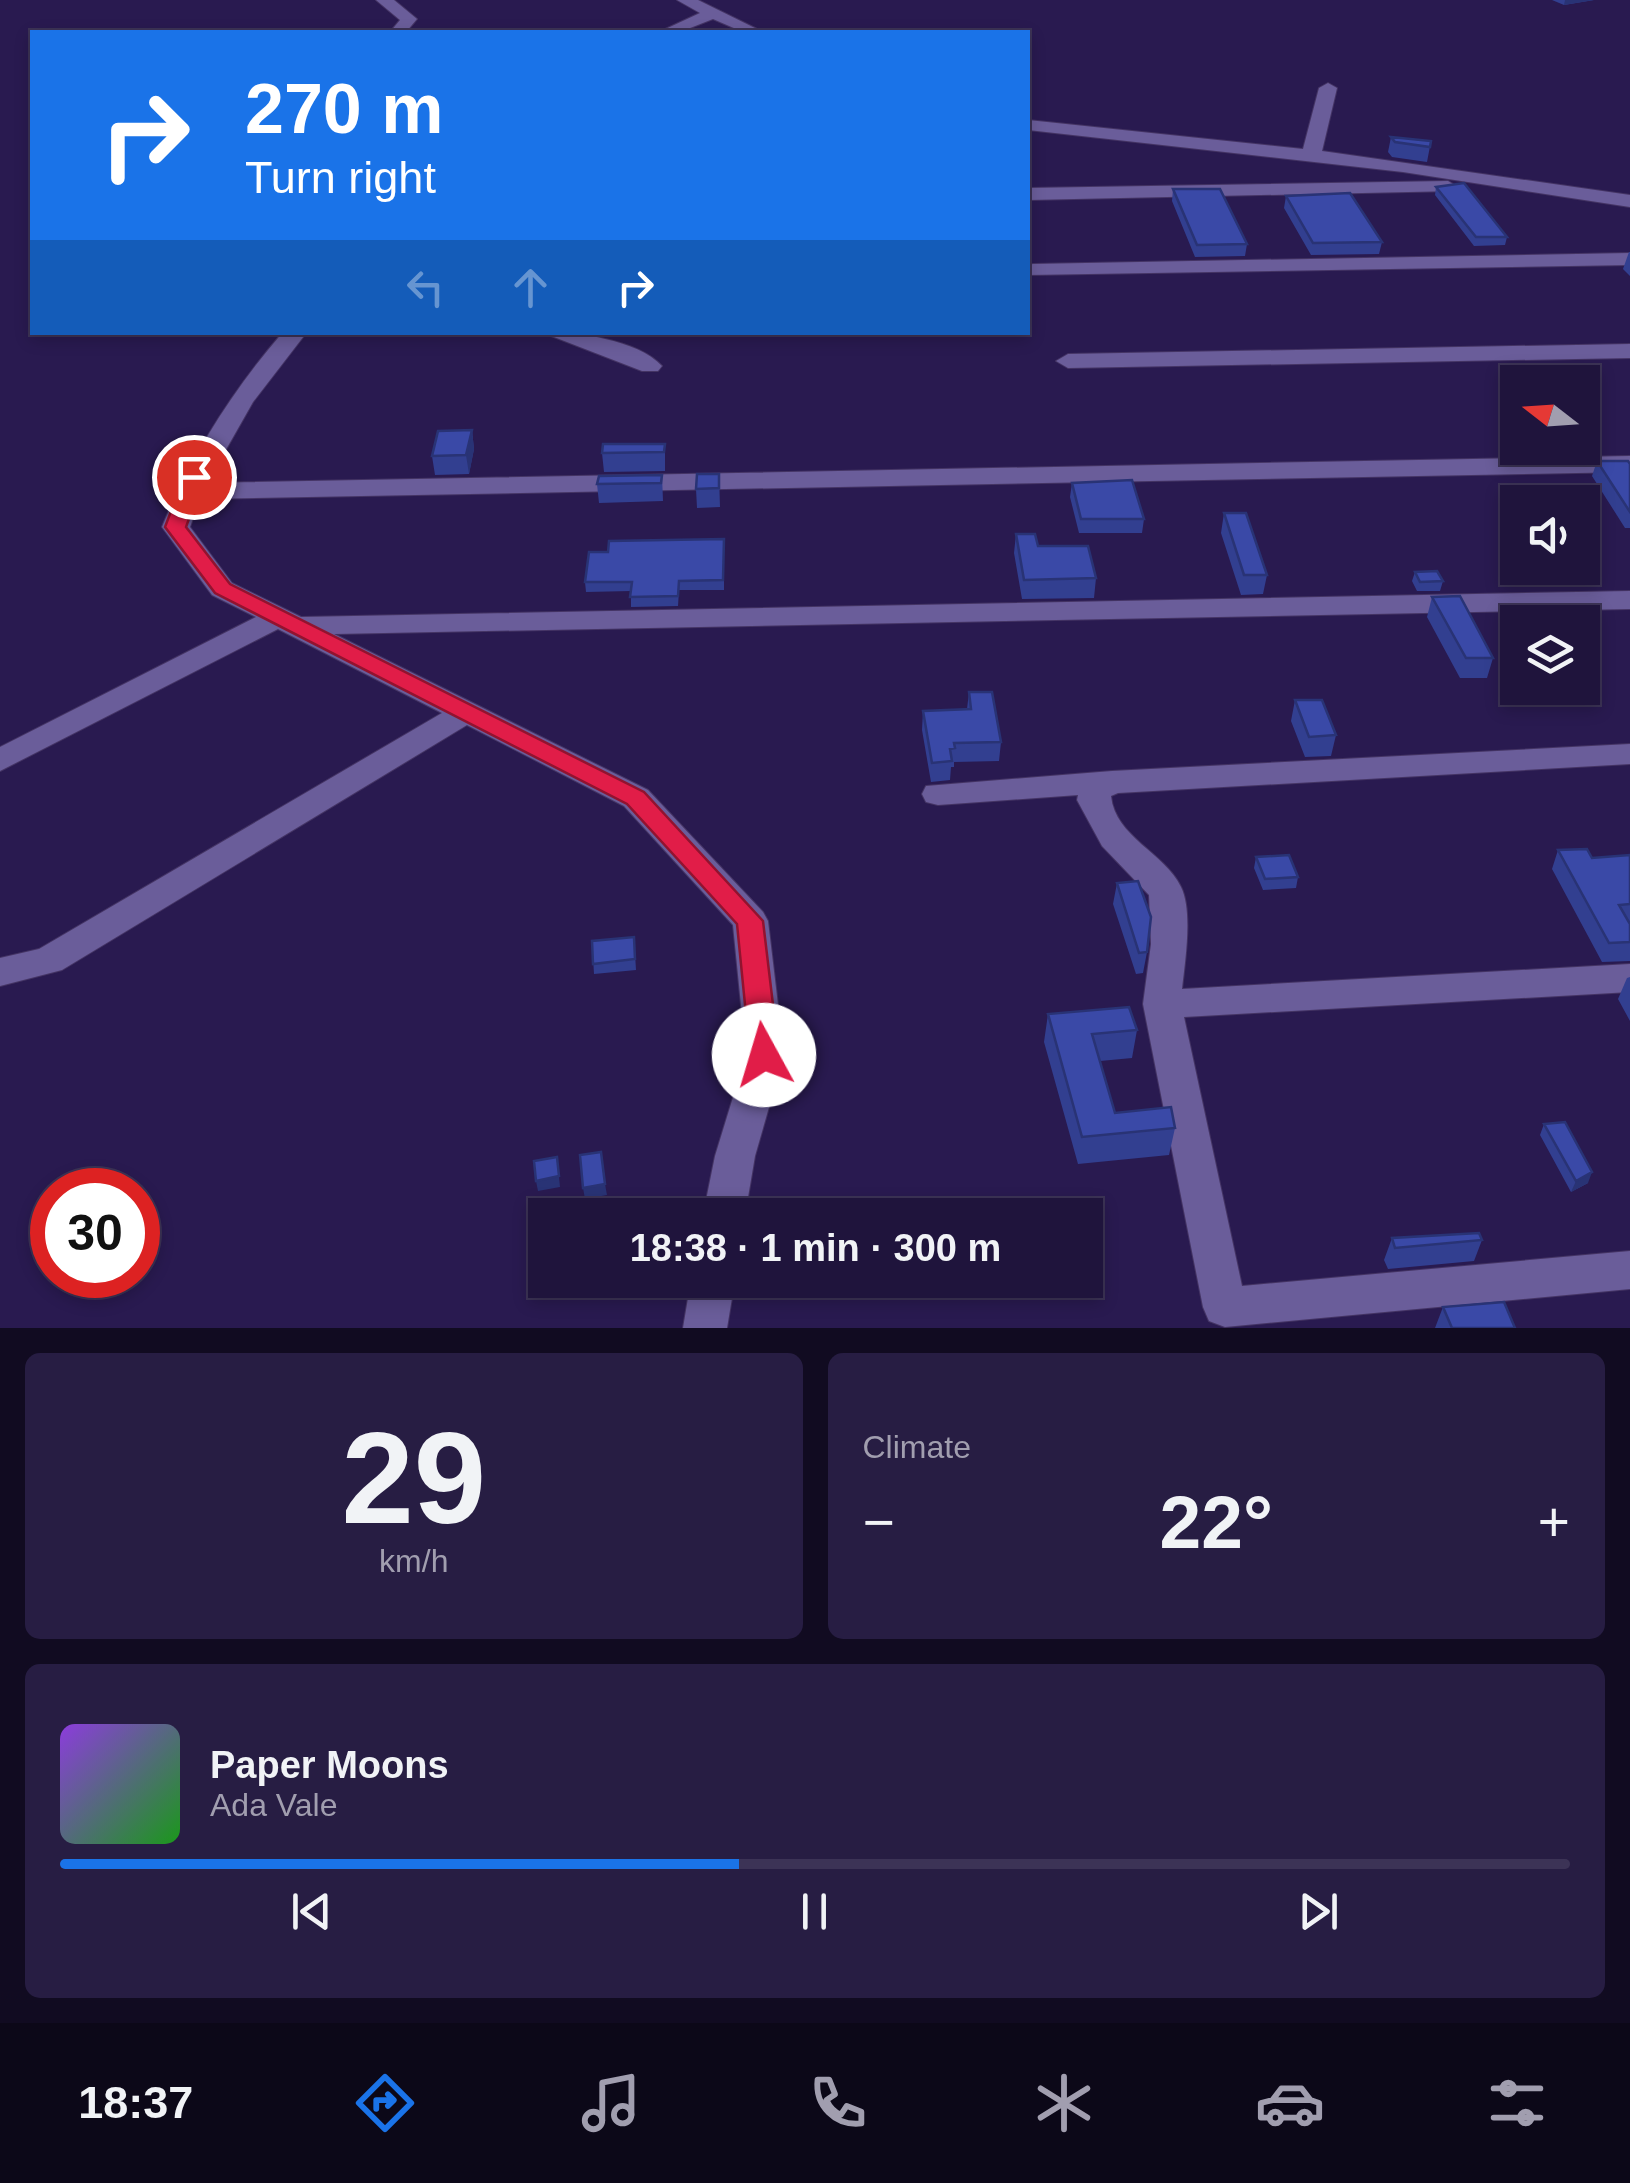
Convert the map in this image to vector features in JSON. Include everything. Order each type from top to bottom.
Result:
[{"type":"street","points":[[384,0],[408,19],[400,30]]},
{"type":"street","points":[[686,0],[751,30]]},
{"type":"street","points":[[672,30],[711,14]]},
{"type":"street","points":[[1311,158],[1328,88]]},
{"type":"street","points":[[1030,125],[1630,200]]},
{"type":"street","points":[[1030,194],[1521,184]]},
{"type":"street","points":[[1033,270],[1630,260]]},
{"type":"street","points":[[293,335],[258,376],[189,491],[176,527],[222,588],[636,798],[750,921],[764,1055],[734,1156],[727,1198]]},
{"type":"street","points":[[563,335],[650,366]]},
{"type":"street","points":[[1068,361],[1630,350]]},
{"type":"street","points":[[189,491],[1630,464]]},
{"type":"street","points":[[0,760],[288,622],[1630,600]]},
{"type":"street","points":[[0,972],[48,960],[466,712]]},
{"type":"street","points":[[938,794],[1630,754]]},
{"type":"street","points":[[1112,782],[1096,790],[1093,800],[1114,838],[1166,891],[1169,944],[1162,1004],[1225,1308],[1630,1270]]},
{"type":"street","points":[[1162,1004],[1630,978]]},
{"type":"street","points":[[705,1328],[710,1298]]},
{"type":"building","points":[[1391,137],[1431,141],[1430,147],[1395,142]]},
{"type":"building","points":[[1464,183],[1507,237],[1476,237],[1436,187]]},
{"type":"building","points":[[1173,189],[1220,189],[1247,244],[1197,245]]},
{"type":"building","points":[[1350,193],[1382,242],[1313,243],[1286,196]]},
{"type":"building","points":[[472,430],[466,455],[432,456],[438,431]]},
{"type":"building","points":[[603,444],[665,444],[664,452],[602,453]]},
{"type":"building","points":[[1600,461],[1630,464],[1630,512],[1600,465]]},
{"type":"building","points":[[697,474],[719,474],[719,488],[696,489]]},
{"type":"building","points":[[662,475],[661,483],[597,484],[599,476]]},
{"type":"building","points":[[1132,480],[1144,519],[1081,519],[1072,483]]},
{"type":"building","points":[[1224,513],[1246,513],[1267,575],[1244,575]]},
{"type":"building","points":[[1016,534],[1035,534],[1038,546],[1088,546],[1096,578],[1024,580]]},
{"type":"building","points":[[724,539],[723,580],[679,581],[678,596],[630,597],[632,582],[585,582],[589,552],[608,552],[609,541]]},
{"type":"building","points":[[1437,571],[1443,581],[1420,582],[1415,572]]},
{"type":"building","points":[[1460,596],[1493,658],[1466,658],[1432,597]]},
{"type":"building","points":[[969,692],[992,692],[1001,742],[954,743],[955,748],[950,749],[952,761],[932,763],[923,711],[971,709]]},
{"type":"building","points":[[1295,700],[1322,700],[1336,735],[1309,737]]},
{"type":"building","points":[[1587,849],[1592,858],[1630,855],[1630,904],[1619,905],[1630,924],[1630,942],[1609,943],[1558,850]]},
{"type":"building","points":[[1289,855],[1298,877],[1265,879],[1256,857]]},
{"type":"building","points":[[1138,881],[1151,917],[1147,952],[1139,953],[1117,883]]},
{"type":"building","points":[[634,937],[635,959],[593,964],[592,941]]},
{"type":"building","points":[[1129,1007],[1137,1030],[1092,1034],[1115,1113],[1171,1107],[1175,1128],[1082,1137],[1048,1014]]},
{"type":"building","points":[[1565,1122],[1592,1172],[1576,1181],[1544,1124]]},
{"type":"building","points":[[601,1152],[605,1184],[583,1188],[580,1155]]},
{"type":"building","points":[[557,1157],[559,1176],[536,1181],[534,1161]]},
{"type":"building","points":[[1479,1233],[1482,1240],[1395,1248],[1392,1238]]},
{"type":"building","points":[[1504,1302],[1515,1328],[1452,1328],[1443,1307]]},
{"type":"route","points":[[194,477],[176,527],[222,588],[636,798],[750,921],[764,1055]]}]
